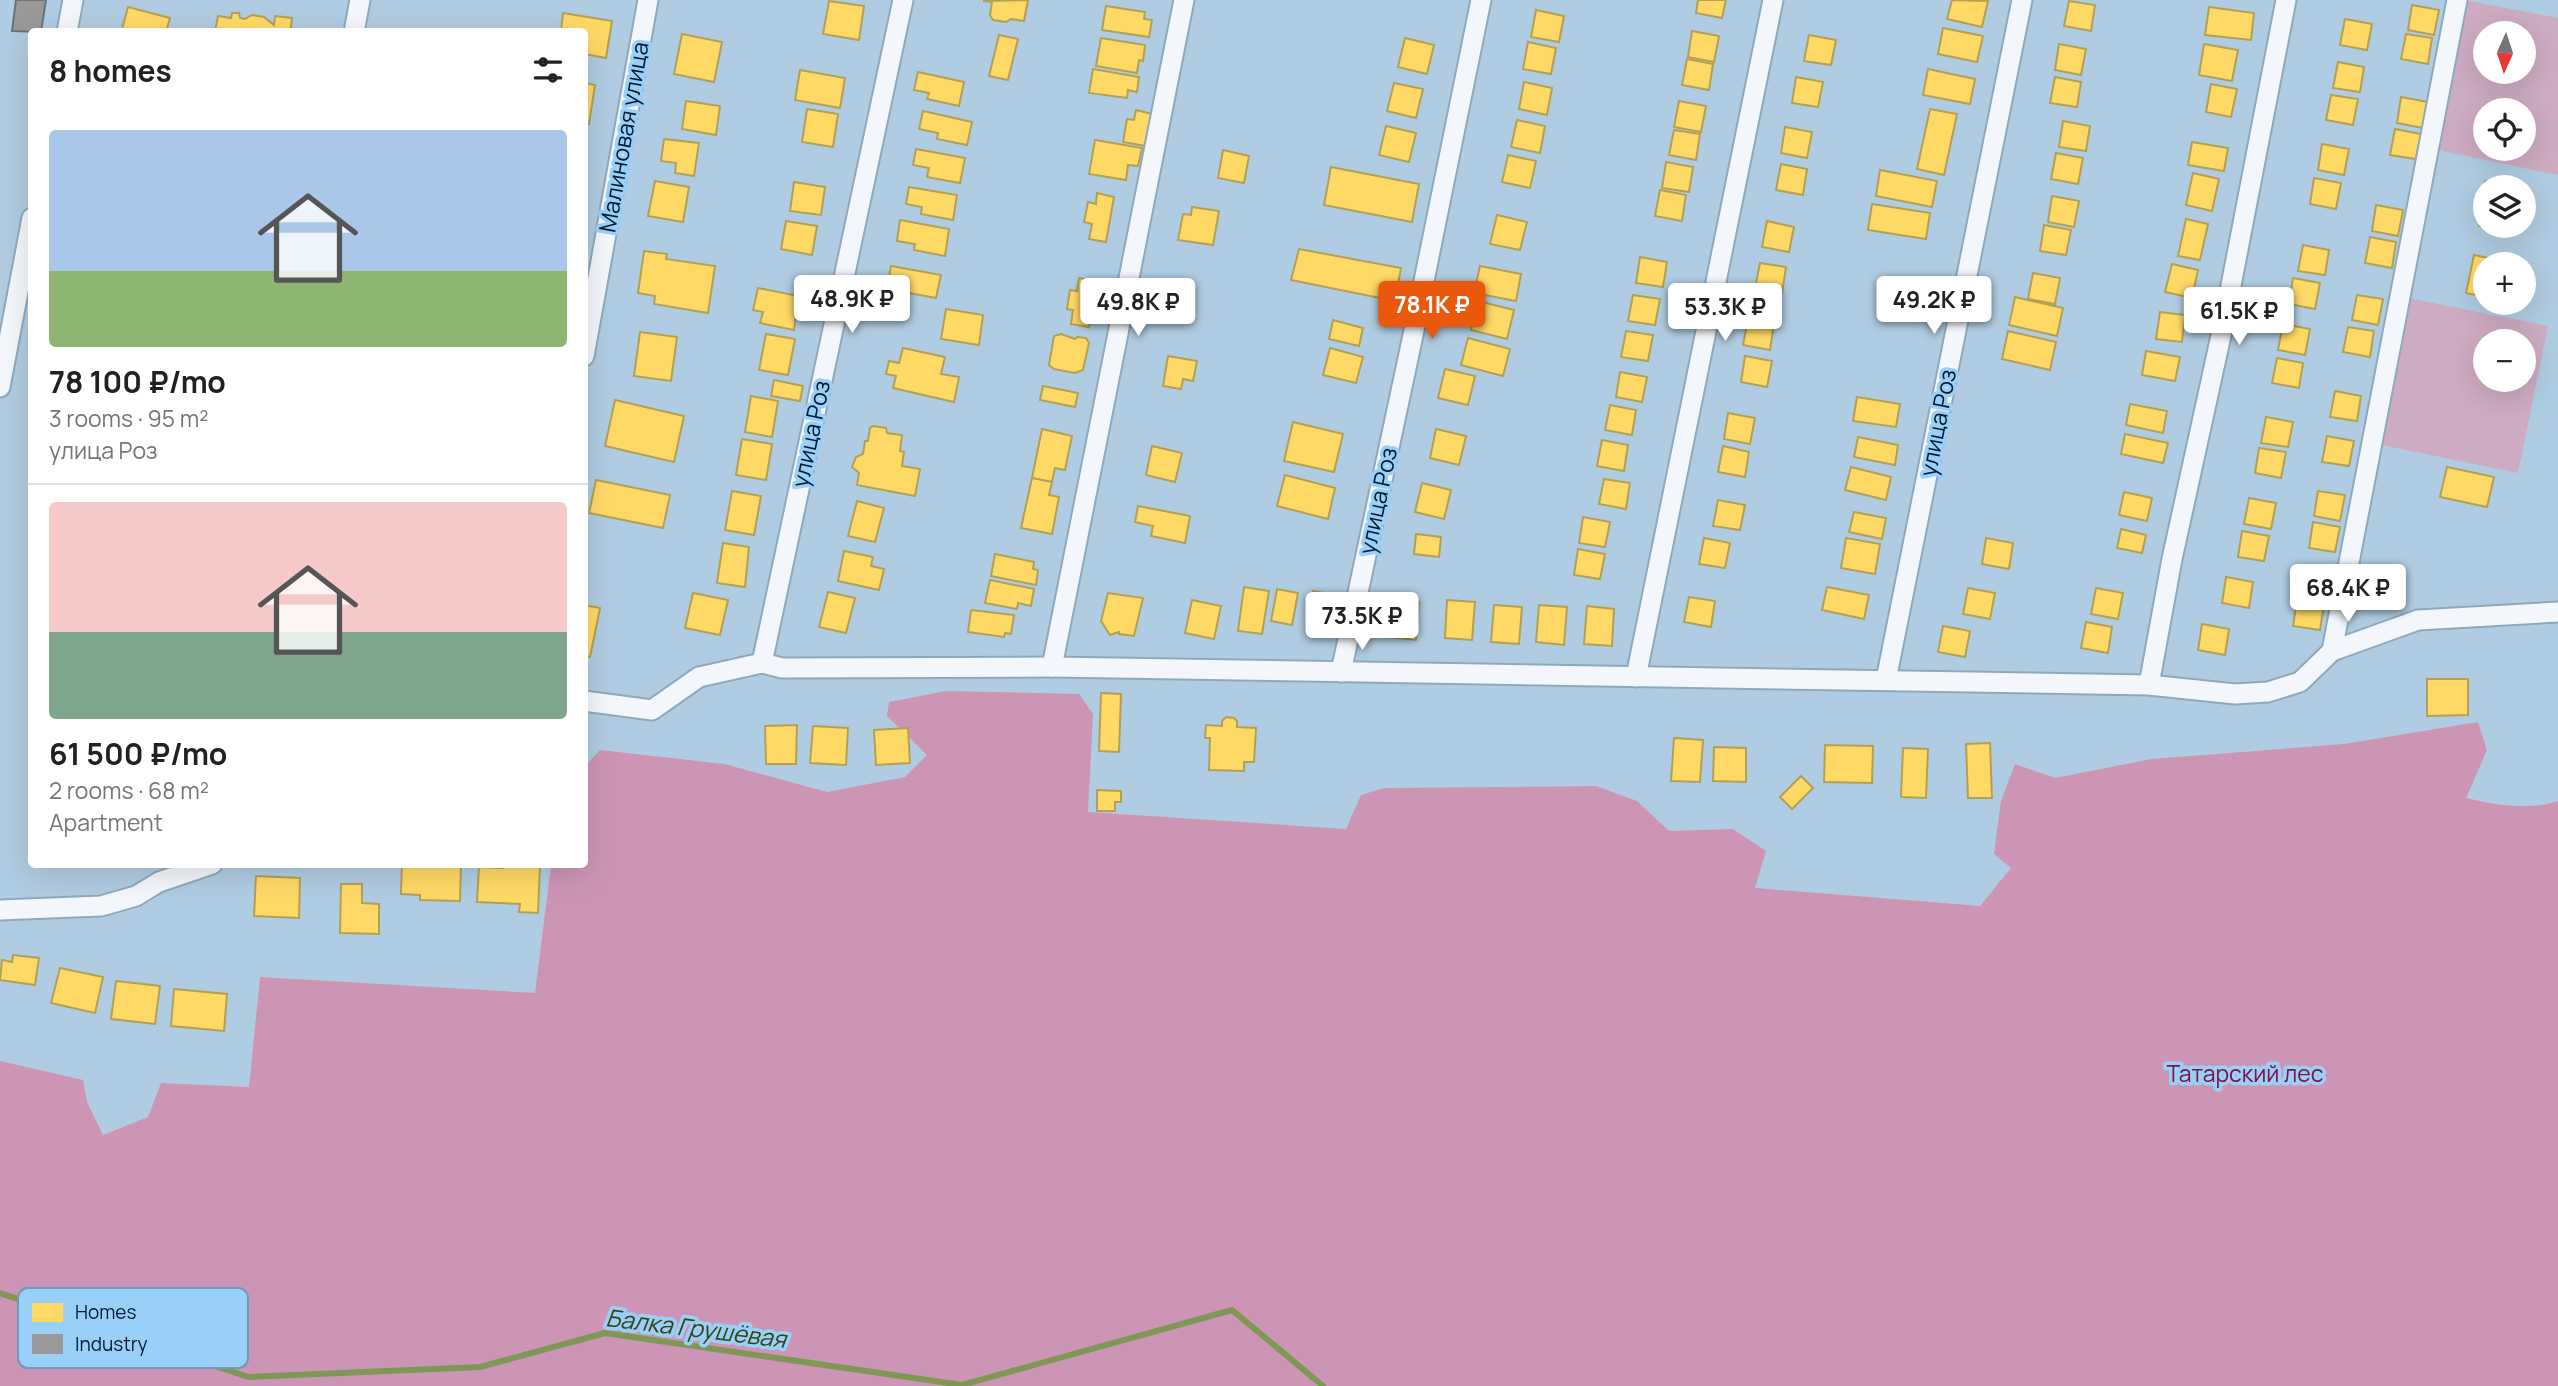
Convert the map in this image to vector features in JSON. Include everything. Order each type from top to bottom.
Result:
[{"type":"street","points":[[68,28],[73,0]]},
{"type":"street","points":[[355,28],[360,0]]},
{"type":"street","name":"Малиновая улица","points":[[588,334],[648,0]]},
{"type":"street","name":"улица Роз","points":[[762,663],[903,0]]},
{"type":"street","points":[[1052,667],[1184,0]]},
{"type":"street","name":"улица Роз","points":[[1341,672],[1481,0]]},
{"type":"street","points":[[1636,677],[1773,0]]},
{"type":"street","name":"улица Роз","points":[[1886,680],[2022,0]]},
{"type":"street","points":[[2149,685],[2172,559],[2224,322],[2286,0]]},
{"type":"street","points":[[2332,651],[2457,0]]},
{"type":"street","points":[[0,387],[28,239]]},
{"type":"street","points":[[588,702],[652,710],[699,677],[762,663],[782,668],[1052,667],[2149,685],[2235,694],[2268,692],[2300,682],[2332,651],[2417,620],[2558,612]]},
{"type":"street","points":[[0,910],[102,906],[136,897],[159,882],[200,868]]},
{"type":"shaded area","points":[[2465,0],[2558,18],[2558,175],[2491,161],[2536,161],[2536,98],[2473,98],[2473,157],[2438,150]]},
{"type":"shaded area","points":[[2408,298],[2473,311],[2473,315],[2493,315],[2548,326],[2536,385],[2536,329],[2473,329],[2473,392],[2535,392],[2518,473],[2382,445]]},
{"type":"green space","name":"Татарский лес","points":[[946,691],[1079,694],[1093,714],[1088,812],[1346,829],[1361,795],[1384,788],[1596,786],[1637,801],[1669,831],[1733,829],[1766,851],[1755,888],[1980,906],[2011,868],[1994,854],[2001,801],[2015,764],[2055,778],[2152,759],[2344,744],[2478,722],[2487,750],[2466,798],[2500,805],[2523,806],[2558,801],[2558,1386],[0,1386],[0,1061],[83,1080],[87,1102],[103,1135],[148,1117],[161,1083],[249,1087],[260,977],[535,993],[551,868],[588,868],[588,763],[600,750],[724,764],[827,792],[905,777],[927,755],[887,716],[889,702]]},
{"type":"building: Homes","points":[[1028,0],[1024,21],[1011,19],[1006,22],[993,20],[990,15],[992,2],[983,1]]},
{"type":"building: Homes","points":[[1698,0],[1726,0],[1722,18],[1696,13]]},
{"type":"building: Homes","points":[[1952,0],[1988,1],[1982,27],[1947,19]]},
{"type":"building: Homes","points":[[829,1],[864,6],[859,40],[823,34]]},
{"type":"building: Homes","points":[[2069,1],[2095,5],[2091,31],[2064,26]]},
{"type":"building: Homes","points":[[2412,5],[2439,10],[2434,35],[2408,30]]},
{"type":"building: Homes","points":[[1106,6],[1145,12],[1144,19],[1152,20],[1149,37],[1102,30]]},
{"type":"building: Homes","points":[[128,7],[170,18],[167,28],[122,28]]},
{"type":"building: Homes","points":[[2209,7],[2254,13],[2251,40],[2205,35]]},
{"type":"building: Homes","points":[[1536,10],[1564,16],[1559,42],[1531,37]]},
{"type":"building: Homes","points":[[232,13],[239,13],[240,18],[245,19],[252,15],[264,17],[274,25],[275,16],[292,18],[292,28],[216,28],[218,16],[231,18]]},
{"type":"building: Homes","points":[[563,13],[612,21],[606,58],[588,55],[588,28],[561,28]]},
{"type":"building: Homes","points":[[2345,19],[2372,24],[2367,50],[2340,45]]},
{"type":"building: Homes","points":[[1943,28],[1983,36],[1977,62],[1938,54]]},
{"type":"building: Homes","points":[[1692,31],[1719,36],[1714,62],[1688,57]]},
{"type":"building: Homes","points":[[682,34],[722,42],[714,82],[674,74]]},
{"type":"building: Homes","points":[[2406,34],[2432,38],[2428,64],[2401,59]]},
{"type":"building: Homes","points":[[999,35],[1018,39],[1008,80],[989,76]]},
{"type":"building: Homes","points":[[1809,35],[1836,40],[1831,65],[1804,61]]},
{"type":"building: Homes","points":[[1101,38],[1145,45],[1143,61],[1139,60],[1137,73],[1096,66]]},
{"type":"building: Homes","points":[[1405,38],[1434,45],[1427,74],[1398,67]]},
{"type":"building: Homes","points":[[1528,42],[1556,48],[1551,74],[1523,69]]},
{"type":"building: Homes","points":[[2059,44],[2086,49],[2081,75],[2055,70]]},
{"type":"building: Homes","points":[[2204,44],[2238,50],[2232,81],[2199,75]]},
{"type":"building: Homes","points":[[1687,59],[1713,64],[1709,90],[1682,85]]},
{"type":"building: Homes","points":[[2338,62],[2364,67],[2360,92],[2333,88]]},
{"type":"building: Homes","points":[[1093,69],[1139,77],[1137,92],[1128,90],[1127,98],[1089,93]]},
{"type":"building: Homes","points":[[1928,69],[1975,79],[1970,104],[1923,95]]},
{"type":"building: Homes","points":[[800,70],[845,78],[840,108],[795,100]]},
{"type":"building: Homes","points":[[918,72],[964,82],[959,106],[927,99],[929,93],[914,90]]},
{"type":"building: Homes","points":[[1796,77],[1823,82],[1818,107],[1792,103]]},
{"type":"building: Homes","points":[[2055,77],[2081,82],[2077,107],[2050,103]]},
{"type":"building: Homes","points":[[1524,82],[1552,88],[1547,115],[1519,109]]},
{"type":"building: Homes","points":[[1394,83],[1423,89],[1416,118],[1387,111]]},
{"type":"building: Homes","points":[[588,84],[595,85],[588,124]]},
{"type":"building: Homes","points":[[2211,84],[2237,89],[2231,117],[2206,112]]},
{"type":"building: Homes","points":[[2331,95],[2358,99],[2353,125],[2326,120]]},
{"type":"building: Homes","points":[[2401,97],[2428,102],[2423,128],[2397,123]]},
{"type":"building: Homes","points":[[686,101],[720,106],[716,135],[682,129]]},
{"type":"building: Homes","points":[[1679,101],[1706,106],[1701,132],[1674,127]]},
{"type":"building: Homes","points":[[807,109],[838,114],[833,147],[802,142]]},
{"type":"building: Homes","points":[[1930,109],[1957,114],[1944,175],[1917,169]]},
{"type":"building: Homes","points":[[1136,110],[1152,114],[1146,146],[1123,142],[1127,119],[1134,120]]},
{"type":"building: Homes","points":[[923,111],[972,122],[967,145],[937,139],[938,133],[919,129]]},
{"type":"building: Homes","points":[[1517,120],[1545,126],[1540,153],[1511,147]]},
{"type":"building: Homes","points":[[2063,121],[2090,126],[2086,151],[2059,147]]},
{"type":"building: Homes","points":[[1386,126],[1416,133],[1409,162],[1379,155]]},
{"type":"building: Homes","points":[[1785,127],[1812,132],[1807,158],[1781,153]]},
{"type":"building: Homes","points":[[2395,129],[2421,134],[2416,159],[2390,155]]},
{"type":"building: Homes","points":[[1674,130],[1700,134],[1696,160],[1669,155]]},
{"type":"building: Homes","points":[[664,139],[699,143],[694,176],[675,173],[676,163],[661,161]]},
{"type":"building: Homes","points":[[1095,140],[1142,148],[1138,166],[1128,165],[1126,180],[1089,174]]},
{"type":"building: Homes","points":[[2192,142],[2228,148],[2224,171],[2188,165]]},
{"type":"building: Homes","points":[[2322,144],[2349,149],[2344,175],[2318,170]]},
{"type":"building: Homes","points":[[916,149],[965,158],[960,183],[927,177],[929,168],[913,165]]},
{"type":"building: Homes","points":[[1223,150],[1249,156],[1244,183],[1218,178]]},
{"type":"building: Homes","points":[[2056,153],[2083,158],[2078,184],[2051,179]]},
{"type":"building: Homes","points":[[1508,155],[1536,161],[1530,188],[1502,182]]},
{"type":"building: Homes","points":[[1666,162],[1693,167],[1689,192],[1662,188]]},
{"type":"building: Homes","points":[[1781,164],[1807,169],[1803,195],[1776,190]]},
{"type":"building: Homes","points":[[1331,167],[1419,184],[1412,222],[1324,205]]},
{"type":"building: Homes","points":[[1880,170],[1937,181],[1932,207],[1876,196]]},
{"type":"building: Homes","points":[[2193,173],[2219,179],[2212,211],[2186,205]]},
{"type":"building: Homes","points":[[2314,178],[2341,183],[2336,209],[2310,204]]},
{"type":"building: Homes","points":[[655,181],[689,187],[683,222],[648,216]]},
{"type":"building: Homes","points":[[794,182],[825,187],[821,215],[790,211]]},
{"type":"building: Homes","points":[[909,187],[957,195],[953,220],[921,214],[922,207],[906,204]]},
{"type":"building: Homes","points":[[1660,190],[1686,195],[1682,221],[1655,216]]},
{"type":"building: Homes","points":[[1097,193],[1114,197],[1106,242],[1089,239],[1092,224],[1084,222],[1088,202],[1096,204]]},
{"type":"building: Homes","points":[[2052,196],[2079,201],[2074,227],[2048,222]]},
{"type":"building: Homes","points":[[1872,204],[1930,213],[1926,239],[1868,230]]},
{"type":"building: Homes","points":[[2376,205],[2403,210],[2398,236],[2372,231]]},
{"type":"building: Homes","points":[[1192,207],[1219,211],[1213,245],[1178,240],[1183,214],[1191,215]]},
{"type":"building: Homes","points":[[1497,215],[1527,222],[1520,250],[1490,244]]},
{"type":"building: Homes","points":[[2186,219],[2208,224],[2200,260],[2178,256]]},
{"type":"building: Homes","points":[[900,220],[949,229],[945,256],[914,250],[915,244],[897,241]]},
{"type":"building: Homes","points":[[786,221],[817,226],[812,255],[781,249]]},
{"type":"building: Homes","points":[[1767,221],[1794,227],[1789,252],[1762,247]]},
{"type":"building: Homes","points":[[2044,225],[2071,230],[2066,255],[2040,251]]},
{"type":"building: Homes","points":[[2370,237],[2396,242],[2392,268],[2365,263]]},
{"type":"building: Homes","points":[[2303,245],[2329,250],[2325,275],[2298,271]]},
{"type":"building: Homes","points":[[1299,249],[1401,268],[1395,301],[1291,280]]},
{"type":"building: Homes","points":[[644,251],[667,254],[666,259],[715,266],[708,313],[654,304],[655,296],[638,293]]},
{"type":"building: Homes","points":[[1640,257],[1667,262],[1663,287],[1636,283]]},
{"type":"building: Homes","points":[[2473,260],[2473,294],[2466,293]]},
{"type":"building: Homes","points":[[1760,263],[1786,267],[1782,293],[1755,288]]},
{"type":"building: Homes","points":[[2172,264],[2198,270],[2192,298],[2165,292]]},
{"type":"building: Homes","points":[[891,266],[941,275],[936,298],[904,292],[905,285],[888,282]]},
{"type":"building: Homes","points":[[1480,266],[1521,274],[1516,301],[1474,293]]},
{"type":"building: Homes","points":[[2033,273],[2060,278],[2055,304],[2028,299]]},
{"type":"building: Homes","points":[[1079,278],[1098,282],[1089,327],[1071,324],[1073,310],[1067,309],[1070,290],[1077,291]]},
{"type":"building: Homes","points":[[2293,278],[2320,283],[2315,309],[2289,304]]},
{"type":"building: Homes","points":[[806,281],[823,283],[821,299],[804,296]]},
{"type":"building: Homes","points":[[758,288],[798,296],[794,330],[760,323],[763,312],[753,310]]},
{"type":"building: Homes","points":[[868,293],[896,298],[892,318],[864,313]]},
{"type":"building: Homes","points":[[1633,295],[1660,299],[1655,325],[1628,321]]},
{"type":"building: Homes","points":[[2357,295],[2383,299],[2378,325],[2352,320]]},
{"type":"building: Homes","points":[[2015,297],[2063,308],[2057,336],[2009,325]]},
{"type":"building: Homes","points":[[1478,301],[1514,310],[1507,339],[1471,330]]},
{"type":"building: Homes","points":[[946,309],[983,315],[979,345],[941,339]]},
{"type":"building: Homes","points":[[2160,312],[2185,315],[2182,342],[2156,339]]},
{"type":"building: Homes","points":[[1748,319],[1774,324],[1770,350],[1743,345]]},
{"type":"building: Homes","points":[[1333,320],[1363,328],[1359,346],[1329,339]]},
{"type":"building: Homes","points":[[2283,324],[2310,329],[2305,355],[2278,350]]},
{"type":"building: Homes","points":[[2348,327],[2374,331],[2370,357],[2343,352]]},
{"type":"building: Homes","points":[[1626,331],[1653,335],[1648,361],[1621,357]]},
{"type":"building: Homes","points":[[2008,331],[2056,342],[2050,370],[2002,359]]},
{"type":"building: Homes","points":[[640,332],[677,337],[671,381],[634,376]]},
{"type":"building: Homes","points":[[766,334],[795,339],[788,375],[759,370]]},
{"type":"building: Homes","points":[[1061,334],[1075,339],[1086,338],[1089,343],[1083,370],[1075,373],[1054,369],[1049,365],[1054,336]]},
{"type":"building: Homes","points":[[1468,338],[1510,349],[1503,376],[1461,365]]},
{"type":"building: Homes","points":[[903,348],[945,357],[941,374],[959,377],[954,402],[893,388],[896,376],[886,374],[889,361],[899,363]]},
{"type":"building: Homes","points":[[1330,348],[1363,357],[1356,383],[1323,375]]},
{"type":"building: Homes","points":[[2146,351],[2180,357],[2175,381],[2142,375]]},
{"type":"building: Homes","points":[[1168,356],[1197,361],[1193,381],[1183,379],[1181,389],[1163,386]]},
{"type":"building: Homes","points":[[1745,356],[1772,361],[1767,387],[1741,382]]},
{"type":"building: Homes","points":[[2277,358],[2303,363],[2299,388],[2272,383]]},
{"type":"building: Homes","points":[[1445,369],[1475,376],[1468,405],[1438,398]]},
{"type":"building: Homes","points":[[1620,372],[1647,377],[1642,402],[1616,397]]},
{"type":"building: Homes","points":[[774,380],[803,386],[800,401],[771,396]]},
{"type":"building: Homes","points":[[1043,386],[1078,393],[1075,407],[1040,400]]},
{"type":"building: Homes","points":[[2335,391],[2361,396],[2357,421],[2330,417]]},
{"type":"building: Homes","points":[[751,396],[778,401],[772,437],[745,432]]},
{"type":"building: Homes","points":[[1857,397],[1900,404],[1896,427],[1853,421]]},
{"type":"building: Homes","points":[[615,400],[684,416],[674,462],[605,446]]},
{"type":"building: Homes","points":[[2130,404],[2167,411],[2163,433],[2126,425]]},
{"type":"building: Homes","points":[[1610,405],[1636,410],[1632,435],[1605,430]]},
{"type":"building: Homes","points":[[1728,413],[1755,418],[1750,444],[1724,439]]},
{"type":"building: Homes","points":[[2266,417],[2293,422],[2288,447],[2261,443]]},
{"type":"building: Homes","points":[[1293,422],[1343,434],[1334,472],[1284,461]]},
{"type":"building: Homes","points":[[870,428],[886,428],[887,433],[902,435],[902,466],[920,469],[915,496],[857,485],[859,473],[852,467],[856,457],[863,454],[865,441],[868,441]]},
{"type":"building: Homes","points":[[1042,429],[1072,436],[1065,470],[1055,468],[1052,482],[1032,478]]},
{"type":"building: Homes","points":[[1436,429],[1466,436],[1459,465],[1430,458]]},
{"type":"building: Homes","points":[[2125,434],[2168,443],[2163,463],[2121,454]]},
{"type":"building: Homes","points":[[2327,436],[2354,441],[2349,466],[2322,462]]},
{"type":"building: Homes","points":[[1858,437],[1898,445],[1895,465],[1854,457]]},
{"type":"building: Homes","points":[[742,439],[772,444],[766,480],[736,475]]},
{"type":"building: Homes","points":[[1602,440],[1628,445],[1624,471],[1597,466]]},
{"type":"building: Homes","points":[[1152,446],[1182,453],[1175,482],[1146,475]]},
{"type":"building: Homes","points":[[1723,446],[1749,452],[1745,477],[1718,472]]},
{"type":"building: Homes","points":[[2259,448],[2286,452],[2281,478],[2255,473]]},
{"type":"building: Homes","points":[[1851,467],[1891,477],[1886,500],[1845,490]]},
{"type":"building: Homes","points":[[2447,467],[2494,477],[2487,507],[2440,497]]},
{"type":"building: Homes","points":[[1285,475],[1335,488],[1328,519],[1277,506]]},
{"type":"building: Homes","points":[[1032,478],[1052,482],[1049,495],[1059,497],[1052,534],[1021,528]]},
{"type":"building: Homes","points":[[1604,479],[1630,483],[1626,509],[1599,504]]},
{"type":"building: Homes","points":[[596,480],[670,495],[663,528],[589,513]]},
{"type":"building: Homes","points":[[1422,483],[1451,490],[1444,519],[1415,512]]},
{"type":"building: Homes","points":[[732,491],[761,496],[754,535],[725,530]]},
{"type":"building: Homes","points":[[2318,491],[2345,495],[2340,521],[2314,516]]},
{"type":"building: Homes","points":[[2124,492],[2152,498],[2147,521],[2119,515]]},
{"type":"building: Homes","points":[[2249,498],[2276,503],[2271,529],[2244,524]]},
{"type":"building: Homes","points":[[1718,500],[1745,505],[1740,530],[1713,526]]},
{"type":"building: Homes","points":[[857,501],[884,508],[875,542],[848,536]]},
{"type":"building: Homes","points":[[1138,506],[1190,516],[1185,543],[1151,536],[1153,526],[1135,522]]},
{"type":"building: Homes","points":[[1854,512],[1886,518],[1882,539],[1849,532]]},
{"type":"building: Homes","points":[[1583,517],[1610,522],[1605,547],[1579,543]]},
{"type":"building: Homes","points":[[2313,522],[2340,527],[2335,552],[2309,548]]},
{"type":"building: Homes","points":[[2121,529],[2146,535],[2142,553],[2117,548]]},
{"type":"building: Homes","points":[[2242,531],[2269,536],[2264,561],[2238,557]]},
{"type":"building: Homes","points":[[1416,534],[1441,537],[1439,557],[1414,554]]},
{"type":"building: Homes","points":[[1704,538],[1730,543],[1725,568],[1699,564]]},
{"type":"building: Homes","points":[[1846,538],[1880,544],[1875,574],[1841,568]]},
{"type":"building: Homes","points":[[1986,538],[2013,543],[2009,569],[1982,564]]},
{"type":"building: Homes","points":[[723,543],[749,547],[745,587],[717,583]]},
{"type":"building: Homes","points":[[1578,549],[1605,554],[1600,579],[1574,575]]},
{"type":"building: Homes","points":[[844,551],[873,557],[871,566],[884,569],[879,590],[838,581]]},
{"type":"building: Homes","points":[[995,554],[1034,562],[1033,569],[1038,570],[1036,585],[991,576]]},
{"type":"building: Homes","points":[[2305,569],[2331,574],[2327,600],[2300,595]]},
{"type":"building: Homes","points":[[2226,577],[2253,582],[2249,608],[2222,603]]},
{"type":"building: Homes","points":[[990,580],[1034,589],[1031,606],[1018,603],[1017,609],[985,603]]},
{"type":"building: Homes","points":[[1244,587],[1269,591],[1262,634],[1238,631]]},
{"type":"building: Homes","points":[[1827,587],[1869,595],[1864,619],[1822,610]]},
{"type":"building: Homes","points":[[1968,588],[1995,593],[1990,619],[1963,614]]},
{"type":"building: Homes","points":[[2096,588],[2123,593],[2118,619],[2091,614]]},
{"type":"building: Homes","points":[[1277,589],[1298,593],[1292,625],[1271,621]]},
{"type":"building: Homes","points":[[1313,591],[1334,595],[1328,628],[1307,624]]},
{"type":"building: Homes","points":[[828,592],[855,598],[846,633],[819,627]]},
{"type":"building: Homes","points":[[693,593],[728,600],[720,635],[685,628]]},
{"type":"building: Homes","points":[[1108,593],[1143,598],[1134,636],[1119,632],[1110,635],[1101,621]]},
{"type":"building: Homes","points":[[1689,597],[1715,601],[1711,627],[1684,622]]},
{"type":"building: Homes","points":[[1192,600],[1221,606],[1214,639],[1185,633]]},
{"type":"building: Homes","points":[[1392,600],[1419,602],[1416,640],[1389,637]]},
{"type":"building: Homes","points":[[1447,600],[1475,602],[1472,640],[1445,638]]},
{"type":"building: Homes","points":[[2297,600],[2324,605],[2320,630],[2293,626]]},
{"type":"building: Homes","points":[[1494,605],[1522,607],[1519,644],[1491,642]]},
{"type":"building: Homes","points":[[1539,605],[1567,607],[1564,645],[1536,642]]},
{"type":"building: Homes","points":[[588,606],[600,608],[588,657]]},
{"type":"building: Homes","points":[[1587,606],[1614,609],[1612,646],[1584,644]]},
{"type":"building: Homes","points":[[971,610],[1014,615],[1011,634],[1005,633],[1004,637],[968,632]]},
{"type":"building: Homes","points":[[2086,622],[2112,627],[2108,653],[2081,648]]},
{"type":"building: Homes","points":[[2202,624],[2229,629],[2225,655],[2198,650]]},
{"type":"building: Homes","points":[[1943,626],[1970,631],[1965,657],[1938,652]]},
{"type":"building: Homes","points":[[2427,679],[2468,679],[2468,715],[2427,716]]},
{"type":"building: Homes","points":[[1101,693],[1121,694],[1119,752],[1099,751]]},
{"type":"building: Homes","points":[[1226,717],[1234,718],[1237,727],[1256,728],[1254,762],[1244,762],[1244,771],[1209,770],[1210,738],[1205,738],[1206,725],[1222,726]]},
{"type":"building: Homes","points":[[797,725],[796,764],[766,764],[765,726]]},
{"type":"building: Homes","points":[[813,726],[848,728],[846,765],[810,763]]},
{"type":"building: Homes","points":[[908,728],[910,763],[876,765],[874,730]]},
{"type":"building: Homes","points":[[1674,738],[1703,740],[1700,782],[1671,781]]},
{"type":"building: Homes","points":[[1990,743],[1992,798],[1968,798],[1966,744]]},
{"type":"building: Homes","points":[[1825,745],[1873,746],[1872,783],[1824,782]]},
{"type":"building: Homes","points":[[1714,747],[1746,748],[1746,782],[1713,781]]},
{"type":"building: Homes","points":[[1903,748],[1928,749],[1926,798],[1901,797]]},
{"type":"building: Homes","points":[[1801,776],[1813,788],[1792,809],[1780,797]]},
{"type":"building: Homes","points":[[1097,790],[1121,791],[1121,802],[1115,802],[1115,811],[1097,811]]},
{"type":"building: Homes","points":[[402,868],[461,868],[460,901],[420,900],[420,895],[401,894]]},
{"type":"building: Homes","points":[[479,868],[540,868],[538,913],[519,912],[520,904],[477,902]]},
{"type":"building: Homes","points":[[256,876],[300,878],[299,918],[254,916]]},
{"type":"building: Homes","points":[[341,884],[362,884],[362,903],[379,904],[379,934],[340,933]]},
{"type":"building: Homes","points":[[13,955],[39,958],[35,985],[0,980],[2,960],[12,962]]},
{"type":"building: Homes","points":[[60,968],[103,977],[95,1013],[51,1003]]},
{"type":"building: Homes","points":[[116,981],[160,986],[155,1024],[111,1019]]},
{"type":"building: Homes","points":[[174,989],[227,994],[224,1031],[171,1026]]},
{"type":"building: Industry","points":[[16,0],[46,0],[42,28],[28,28],[28,32],[12,31]]},
{"type":"waterway","name":"Балка Грушёвая","points":[[0,1293],[18,1299]]},
{"type":"waterway","name":"Балка Грушёвая","points":[[221,1368],[248,1377],[480,1367],[605,1333],[962,1385],[1232,1310],[1323,1386]]}]
